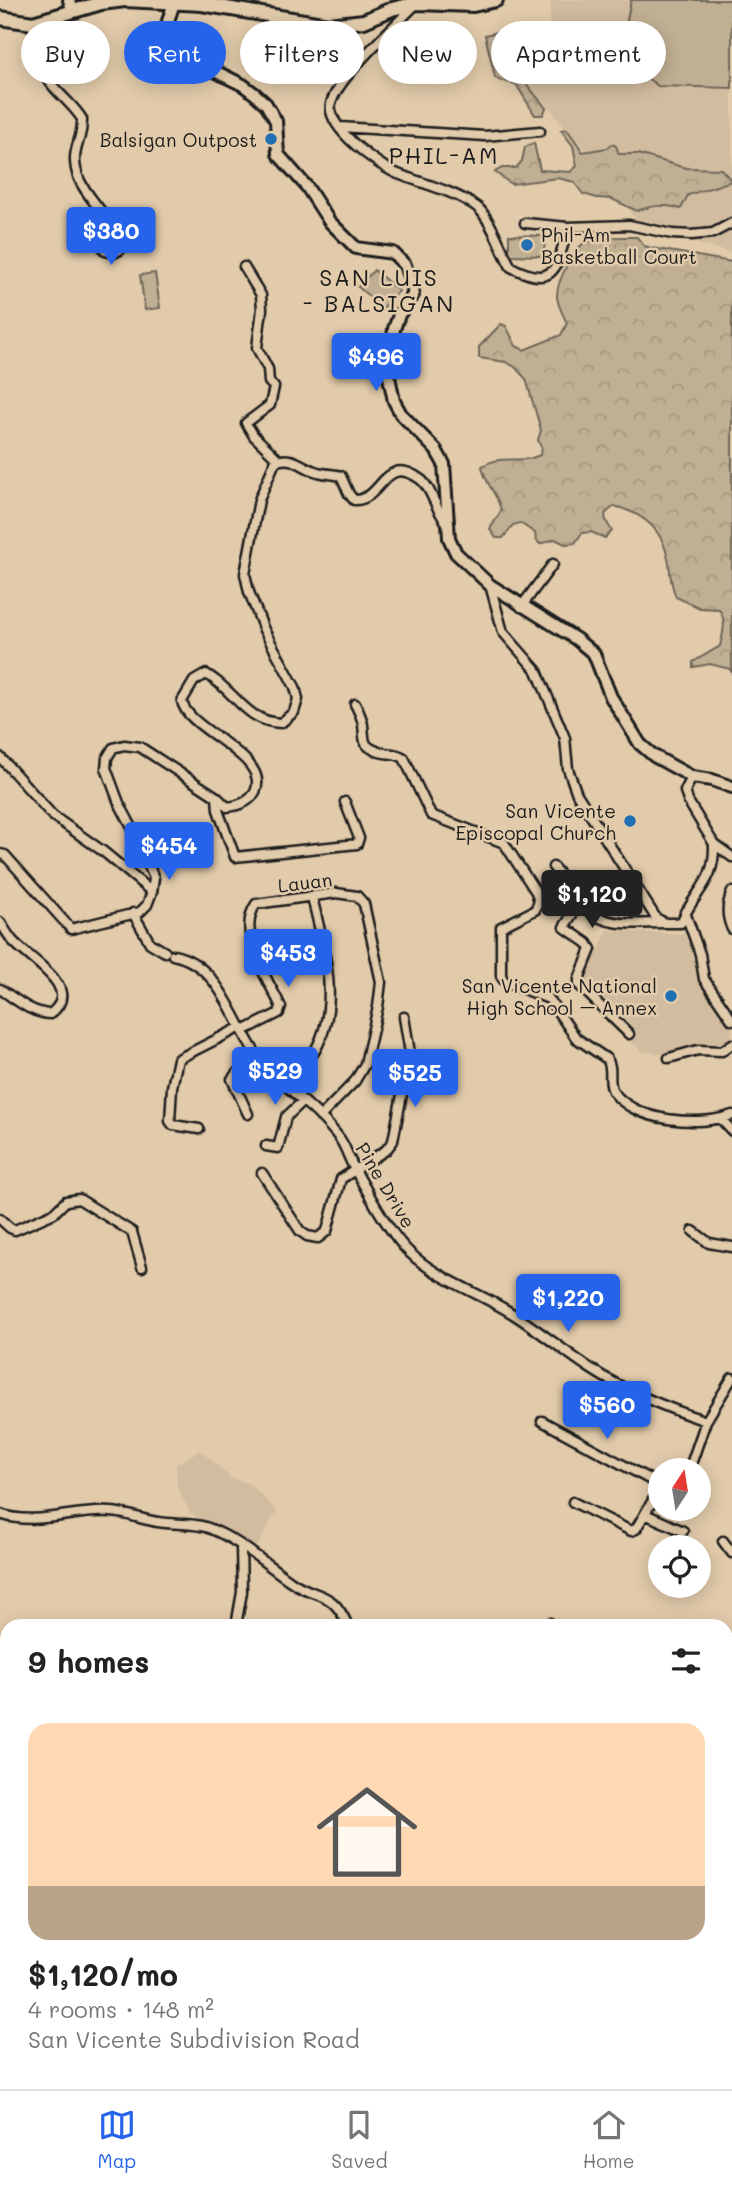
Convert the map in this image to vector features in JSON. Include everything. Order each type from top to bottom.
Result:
[{"type":"main road","points":[[37,21],[71,6],[125,0],[203,2],[328,25],[364,21],[392,9],[417,4],[446,2],[473,5],[496,0]]},
{"type":"main road","points":[[0,18],[21,21]]},
{"type":"street","points":[[174,3],[166,31],[165,43],[168,48],[243,85],[266,104],[276,121],[278,154],[307,187],[329,221],[356,248],[393,253],[405,265],[413,295],[394,329],[389,377],[394,401],[401,414],[436,450],[444,464],[449,538],[456,553],[489,585],[576,639],[594,654],[611,697],[640,744],[654,756],[692,777],[732,787]]},
{"type":"street","points":[[417,4],[366,56],[335,93],[330,108],[340,127],[360,149],[387,169],[457,196],[479,208],[512,267],[528,275],[545,277],[551,274],[568,227]]},
{"type":"street","points":[[51,84],[74,105],[82,119],[74,152],[80,180],[112,229]]},
{"type":"street","points":[[340,127],[485,136],[540,131]]},
{"type":"street","points":[[525,223],[568,227],[629,225],[691,235],[713,233],[732,223]]},
{"type":"street","points":[[244,267],[261,295],[257,348],[274,387],[270,405],[246,423],[254,436],[279,460],[292,460],[316,472],[341,476],[354,500],[369,496],[390,474],[412,474],[426,483],[436,509],[449,525]]},
{"type":"street","points":[[0,854],[5,855],[30,881],[71,929],[140,912],[147,905],[152,892],[153,874],[119,803],[106,768],[107,758],[113,748],[124,745],[140,747],[217,797],[227,807],[243,804],[254,794],[257,781],[255,770],[182,705],[183,698],[194,681],[203,675],[211,677],[249,712],[265,722],[281,723],[294,712],[298,699],[289,674],[264,630],[246,581],[261,492],[270,469],[279,460]]},
{"type":"street","points":[[521,607],[554,564]]},
{"type":"street","points":[[489,585],[503,632],[537,671],[565,738],[568,769],[577,794],[639,894],[656,918],[664,923]]},
{"type":"street","points":[[355,704],[363,725],[363,740],[367,746],[381,753],[397,754],[404,758],[431,815],[504,843],[536,892],[539,902],[536,910],[501,927],[501,976],[505,982],[549,999],[576,1038],[607,1059],[610,1064],[611,1088],[615,1095],[634,1108],[652,1116],[693,1122],[732,1115]]},
{"type":"street","points":[[0,757],[52,816],[104,852],[152,892]]},
{"type":"street","points":[[692,777],[685,796],[714,844],[732,857]]},
{"type":"street","points":[[217,797],[218,810],[235,857],[358,844],[359,838],[345,802]]},
{"type":"street","points":[[553,867],[588,910],[608,920],[624,924],[681,923],[688,904],[709,879],[715,861],[714,844]]},
{"type":"street","points":[[732,892],[727,910],[727,919],[732,929]]},
{"type":"street","name":"Lauan","points":[[242,1029],[279,1013],[281,1007],[256,958],[250,928],[256,904],[345,893],[358,896],[362,900],[381,982],[378,1007],[365,1064],[355,1081],[320,1117]]},
{"type":"street","points":[[286,1084],[317,1047],[325,1028],[329,1000],[324,948],[312,897]]},
{"type":"street","points":[[581,901],[564,927],[591,948],[580,974],[579,985],[629,1034]]},
{"type":"street","points":[[685,912],[700,954],[704,979],[732,1020]]},
{"type":"street","name":"Pine Drive","points":[[133,914],[150,943],[169,954],[185,957],[204,969],[232,1009],[262,1061],[341,1140],[355,1169],[406,1249],[421,1263],[440,1276],[512,1313],[589,1368],[661,1406],[706,1421]]},
{"type":"street","points":[[0,922],[13,941],[60,986],[62,998],[58,1008],[50,1014],[35,1012],[0,989]]},
{"type":"street","points":[[262,1174],[300,1231],[307,1236],[318,1238],[327,1231],[341,1179],[386,1150],[393,1140],[410,1053],[404,1017]]},
{"type":"street","points":[[199,1129],[173,1125],[170,1121],[172,1087],[178,1059],[242,1029]]},
{"type":"street","points":[[669,1058],[698,1050],[722,1051],[732,1044]]},
{"type":"street","points":[[248,1114],[232,1079],[238,1072],[262,1061]]},
{"type":"street","points":[[266,1146],[278,1148],[286,1117],[303,1101]]},
{"type":"street","points":[[721,1119],[732,1131]]},
{"type":"street","points":[[0,1219],[15,1230],[54,1213],[66,1200],[79,1199],[132,1232],[142,1267]]},
{"type":"street","points":[[693,1231],[709,1243],[732,1247]]},
{"type":"street","points":[[693,1458],[706,1421],[732,1378]]},
{"type":"street","points":[[542,1421],[648,1480]]},
{"type":"street","points":[[573,1502],[631,1531],[636,1529],[648,1509]]},
{"type":"street","points":[[0,1514],[25,1520],[111,1512],[158,1522],[207,1527],[301,1587],[333,1601],[345,1619]]},
{"type":"street","points":[[645,1514],[683,1531]]},
{"type":"street","points":[[723,1541],[732,1553]]},
{"type":"street","points":[[237,1619],[242,1592],[241,1547]]},
{"type":"shaded area","points":[[551,0],[732,0],[732,253],[652,232],[637,222],[603,172],[529,84],[666,84],[666,21],[549,21]]},
{"type":"shaded area","name":"San Vicente National High School – Annex","points":[[608,930],[685,934],[705,990],[717,1002],[732,1029],[731,1038],[726,1044],[669,1054],[643,1052],[628,1040],[633,1030],[582,983]]},
{"type":"shaded area","points":[[200,1450],[230,1477],[250,1484],[277,1511],[255,1550],[190,1513],[177,1487],[176,1464]]},
{"type":"green space","points":[[631,0],[732,0],[732,88],[658,86],[655,84],[666,84],[666,21],[627,21]]},
{"type":"green space","points":[[491,34],[491,60],[485,35]]},
{"type":"green space","points":[[516,84],[526,84],[546,108],[543,115],[535,115]]},
{"type":"green space","points":[[567,129],[583,152],[607,148],[612,144],[616,146],[619,154],[638,154],[686,168],[721,169],[732,181],[688,195],[681,209],[659,206],[637,211],[612,199],[583,194],[574,182],[558,178],[511,184],[495,172],[502,168],[516,168],[522,161],[525,147],[534,143],[540,170],[570,172],[577,166],[573,146],[561,130]]},
{"type":"green space","name":"Phil-Am Basketball Court","points":[[509,235],[545,236],[544,256],[509,255]]},
{"type":"green space","points":[[637,237],[644,246],[732,262],[732,673],[730,669],[710,664],[693,667],[693,662],[720,646],[723,618],[719,609],[700,608],[676,597],[663,542],[644,519],[614,506],[605,514],[612,531],[605,538],[591,532],[582,533],[575,543],[565,544],[555,539],[540,544],[535,533],[520,523],[513,525],[503,538],[496,538],[490,529],[501,511],[482,466],[498,460],[525,459],[540,455],[542,449],[538,440],[541,430],[526,379],[506,362],[479,358],[479,347],[501,324],[506,326],[516,346],[524,350],[561,335],[567,323],[558,304],[557,291],[577,250],[594,239]]},
{"type":"green space","points":[[374,270],[399,291],[383,308],[358,287]]},
{"type":"green space","points":[[155,273],[160,308],[145,310],[140,275]]},
{"type":"place","name":"Balsigan Outpost","points":[[271,139]]},
{"type":"place","name":"Phil-Am Basketball Court","points":[[527,245]]},
{"type":"place","name":"San Vicente Episcopal Church","points":[[630,821]]},
{"type":"place","name":"San Vicente National High School – Annex","points":[[671,996]]},
{"type":"district","name":"PHIL-AM","points":[[444,155]]},
{"type":"district","name":"SAN LUIS - BALSIGAN","points":[[379,290]]}]
